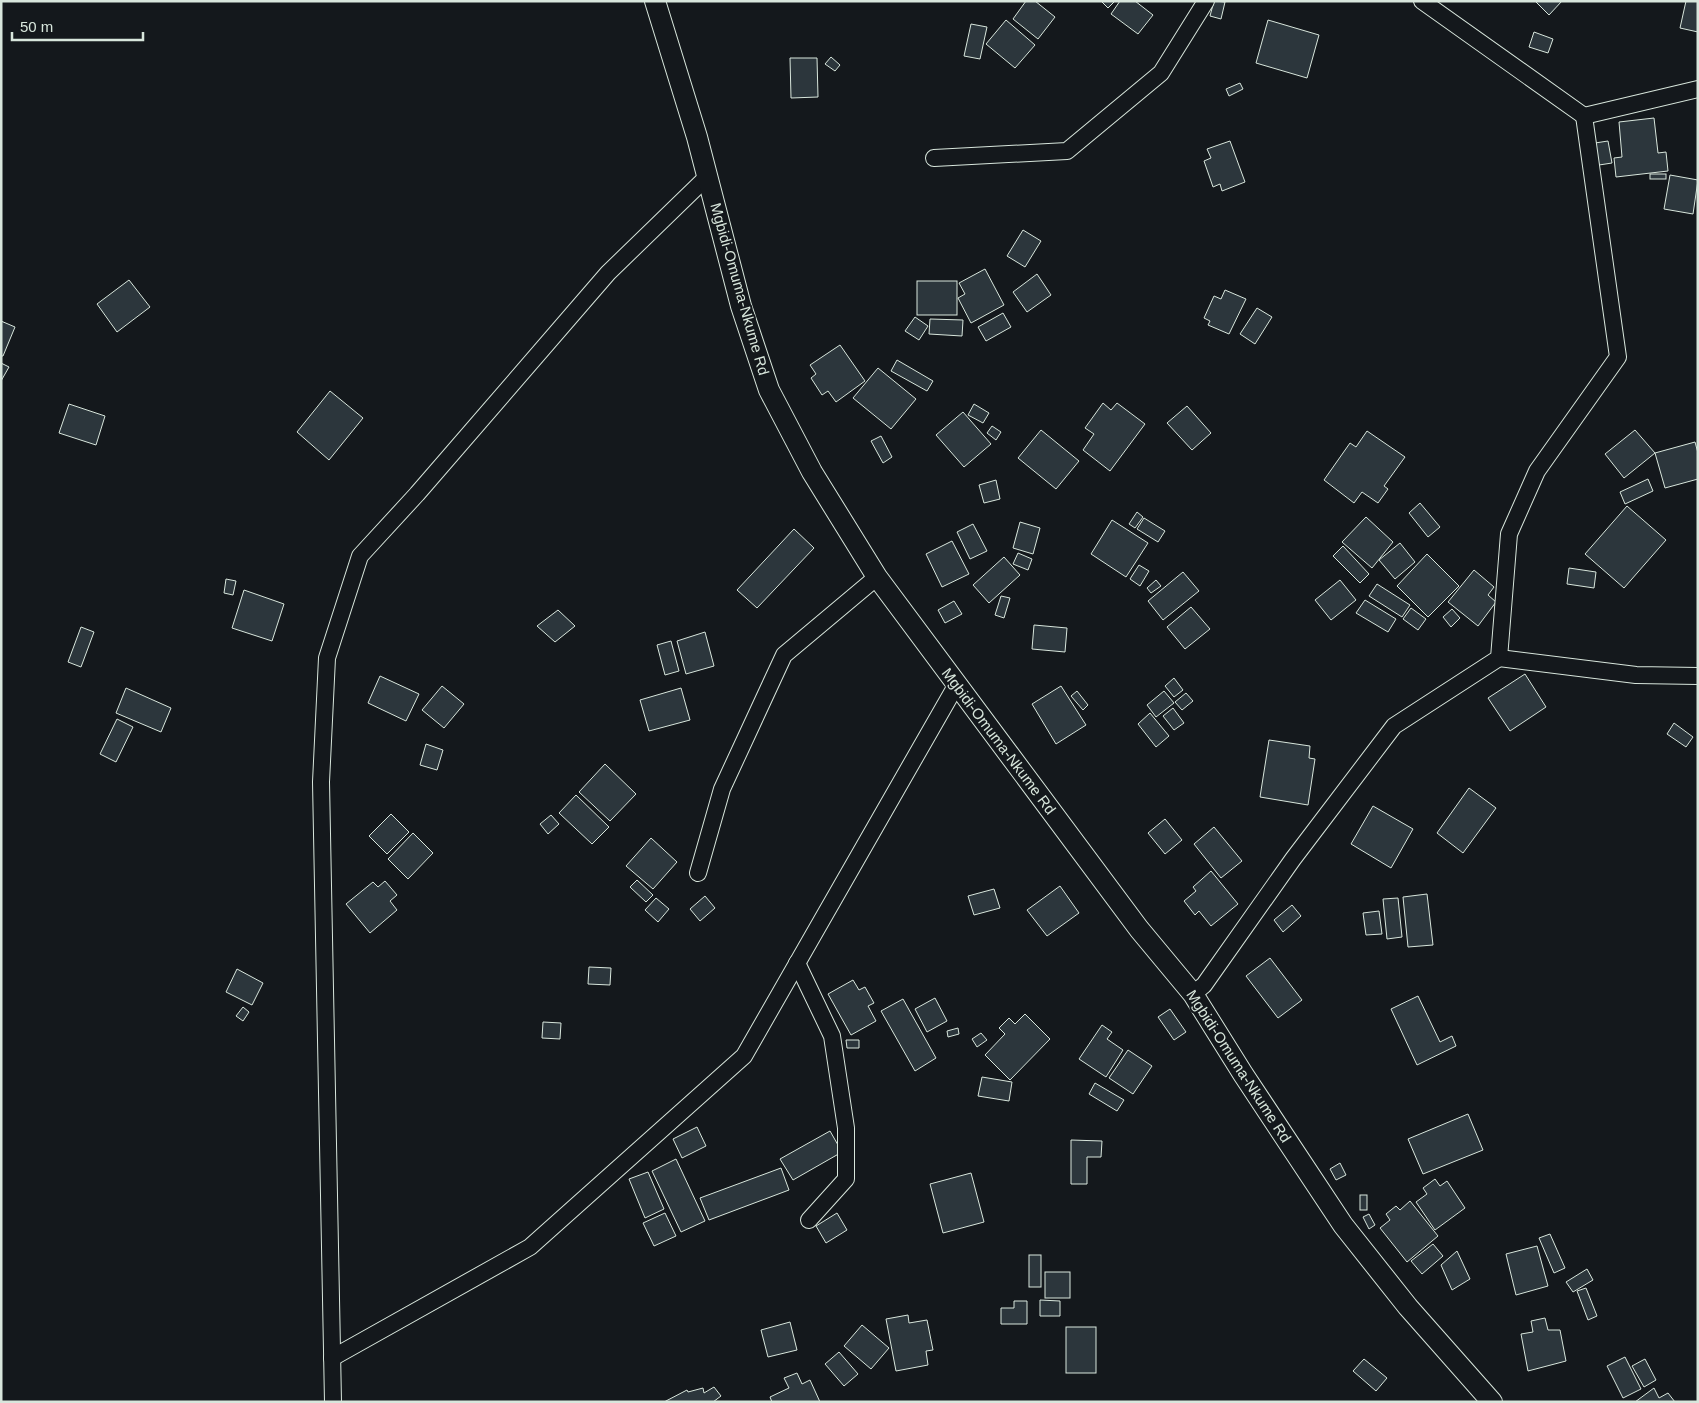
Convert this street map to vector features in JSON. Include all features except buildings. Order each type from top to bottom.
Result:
[{"type":"street","name":"Mgbidi-Omuma-Nkume Rd","points":[[655,1],[695,128],[741,306],[769,390],[812,472],[877,577],[1140,929],[1193,994],[1243,1074],[1343,1225],[1408,1307],[1492,1402]]},
{"type":"street","points":[[934,158],[1067,151],[1161,73],[1206,1]]},
{"type":"street","points":[[1422,1],[1584,116],[1618,357],[1537,471],[1510,534],[1499,658]]},
{"type":"street","points":[[1584,116],[1698,89]]},
{"type":"street","points":[[332,1402],[321,782],[326,658],[360,556],[417,494],[608,273],[708,176]]},
{"type":"street","points":[[698,873],[722,789],[784,655],[877,577]]},
{"type":"street","points":[[1193,994],[1204,985],[1293,859],[1394,726],[1499,658],[1636,675],[1698,676]]},
{"type":"street","points":[[332,1358],[530,1247],[744,1056],[956,684]]},
{"type":"street","points":[[797,963],[832,1036],[846,1128],[846,1178],[810,1220]]}]
